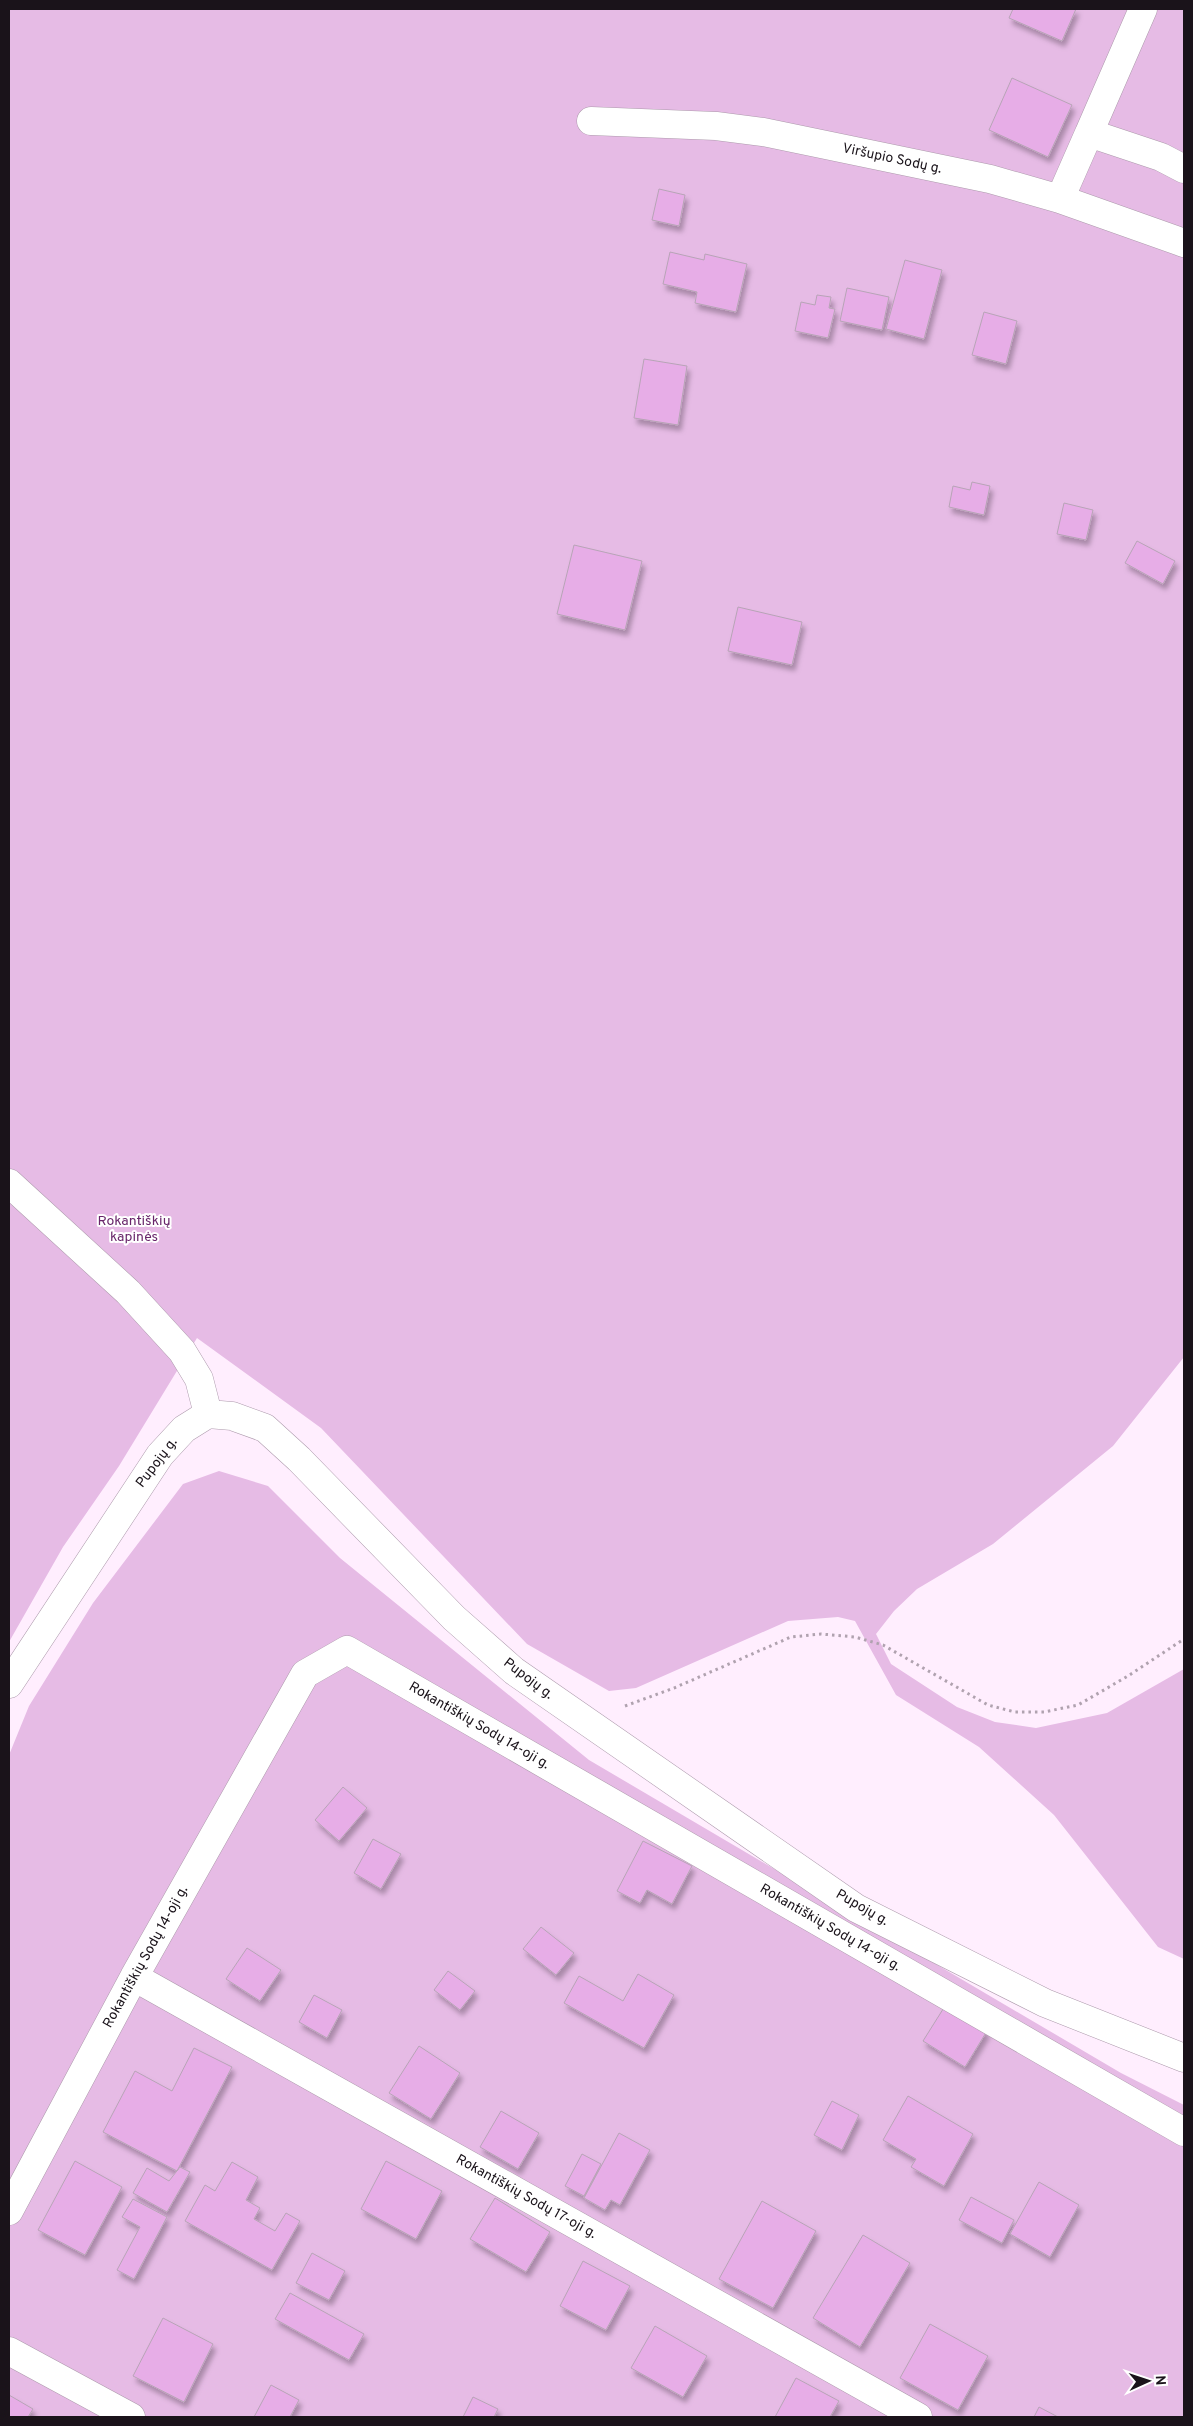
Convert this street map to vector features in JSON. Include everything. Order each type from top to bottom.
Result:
[{"type":"street","points":[[1060,199],[1143,9]]},
{"type":"street","name":"Viršupio Sodų g.","points":[[590,121],[716,126],[763,132],[990,178],[1060,199],[1184,242]]},
{"type":"street","points":[[1089,132],[1160,158],[1184,170]]},
{"type":"street","points":[[9,1183],[128,1292],[182,1351],[199,1379],[208,1414]]},
{"type":"street","name":"Pupojų g.","points":[[9,1684],[160,1455],[184,1429],[208,1414],[232,1416],[266,1428],[454,1618],[514,1671],[856,1908],[1045,2003],[1184,2058]]},
{"type":"street","name":"Rokantiškių Sodų 14-oji g.","points":[[9,2211],[134,1977],[305,1674],[347,1650],[1184,2132]]},
{"type":"street","name":"Rokantiškių Sodų 17-oji g.","points":[[134,1977],[918,2417]]},
{"type":"street","points":[[9,2351],[131,2417]]},
{"type":"path","points":[[595,1728],[610,1712],[674,1688],[791,1637],[822,1634],[855,1637],[883,1645],[988,1705],[1015,1712],[1044,1712],[1078,1705],[1128,1676],[1184,1639]]},
{"type":"green space","name":"Rokantiškių kapinės","points":[[9,9],[1184,9],[1184,1357],[1113,1446],[993,1544],[917,1589],[894,1611],[876,1634],[891,1664],[957,1707],[995,1722],[1036,1728],[1107,1713],[1184,1669],[1184,1959],[1158,1947],[1054,1815],[979,1747],[896,1695],[855,1621],[838,1617],[788,1621],[636,1688],[609,1691],[527,1644],[321,1428],[197,1338],[119,1466],[63,1547],[9,1642]]},
{"type":"green space","points":[[219,1471],[268,1486],[340,1558],[589,1760],[1121,2073],[1184,2105],[1184,2417],[9,2417],[9,1755],[29,1706],[93,1603],[183,1484]]},
{"type":"building","points":[[1013,9],[1076,9],[1062,41],[1009,18]]},
{"type":"building","points":[[1012,78],[1072,105],[1048,157],[989,130]]},
{"type":"building","points":[[659,189],[685,195],[679,226],[652,220]]},
{"type":"building","points":[[670,252],[704,260],[705,254],[747,264],[736,312],[695,303],[697,292],[663,284]]},
{"type":"building","points":[[905,260],[942,270],[924,339],[886,329]]},
{"type":"building","points":[[847,288],[889,297],[882,330],[840,321]]},
{"type":"building","points":[[817,295],[831,297],[829,308],[835,309],[828,338],[795,331],[801,302],[815,305]]},
{"type":"building","points":[[984,312],[1017,321],[1006,364],[972,355]]},
{"type":"building","points":[[644,359],[687,366],[678,425],[634,418]]},
{"type":"building","points":[[972,482],[990,486],[984,515],[949,507],[953,486],[970,490]]},
{"type":"building","points":[[1064,503],[1093,510],[1086,540],[1057,534]]},
{"type":"building","points":[[1137,541],[1175,561],[1163,584],[1125,563]]},
{"type":"building","points":[[574,545],[642,561],[625,630],[557,614]]},
{"type":"building","points":[[738,607],[802,622],[792,665],[728,651]]},
{"type":"building","points":[[343,1787],[367,1808],[339,1841],[315,1820]]},
{"type":"building","points":[[373,1839],[401,1854],[381,1889],[354,1873]]},
{"type":"building","points":[[643,1841],[692,1866],[672,1904],[647,1890],[640,1903],[617,1891]]},
{"type":"building","points":[[541,1927],[574,1953],[556,1975],[523,1949]]},
{"type":"building","points":[[247,1948],[281,1970],[260,2001],[226,1979]]},
{"type":"building","points":[[448,1971],[475,1991],[460,2010],[434,1990]]},
{"type":"building","points":[[638,1974],[674,1995],[644,2048],[564,2003],[579,1976],[623,2001]]},
{"type":"building","points":[[314,1995],[342,2010],[327,2038],[299,2022]]},
{"type":"building","points":[[945,2006],[987,2031],[965,2067],[923,2041]]},
{"type":"building","points":[[419,2046],[460,2073],[431,2119],[389,2093]]},
{"type":"building","points":[[194,2048],[232,2067],[177,2171],[103,2132],[135,2071],[172,2091]]},
{"type":"building","points":[[908,2096],[973,2134],[944,2186],[911,2167],[916,2159],[883,2140]]},
{"type":"building","points":[[832,2101],[859,2115],[842,2150],[814,2135]]},
{"type":"building","points":[[501,2111],[539,2133],[518,2169],[480,2147]]},
{"type":"building","points":[[619,2133],[650,2150],[620,2205],[611,2200],[605,2210],[584,2198]]},
{"type":"building","points":[[582,2154],[601,2164],[584,2196],[565,2186]]},
{"type":"building","points":[[75,2161],[122,2187],[85,2255],[38,2230]]},
{"type":"building","points":[[386,2161],[442,2191],[416,2239],[361,2209]]},
{"type":"building","points":[[232,2162],[258,2177],[246,2200],[260,2208],[254,2219],[275,2231],[286,2213],[300,2221],[272,2270],[185,2221],[205,2185],[215,2191]]},
{"type":"building","points":[[180,2167],[190,2172],[167,2212],[133,2193],[147,2168],[169,2181]]},
{"type":"building","points":[[1039,2182],[1079,2205],[1050,2257],[1010,2234]]},
{"type":"building","points":[[971,2197],[1014,2220],[1002,2243],[959,2220]]},
{"type":"building","points":[[495,2198],[550,2232],[526,2272],[470,2239]]},
{"type":"building","points":[[133,2199],[167,2217],[134,2279],[117,2270],[140,2227],[122,2217]]},
{"type":"building","points":[[762,2201],[816,2231],[773,2308],[719,2279]]},
{"type":"building","points":[[863,2235],[910,2263],[860,2347],[813,2318]]},
{"type":"building","points":[[312,2253],[345,2271],[329,2300],[296,2283]]},
{"type":"building","points":[[583,2261],[630,2286],[606,2330],[560,2306]]},
{"type":"building","points":[[290,2293],[364,2334],[349,2360],[275,2319]]},
{"type":"building","points":[[163,2318],[213,2344],[184,2402],[133,2376]]},
{"type":"building","points":[[930,2324],[988,2356],[958,2410],[900,2378]]},
{"type":"building","points":[[655,2326],[707,2356],[683,2397],[631,2368]]},
{"type":"building","points":[[796,2378],[839,2401],[830,2417],[775,2417]]},
{"type":"building","points":[[271,2385],[299,2400],[290,2417],[254,2417]]},
{"type":"building","points":[[9,2395],[33,2409],[28,2417],[9,2417]]},
{"type":"building","points":[[473,2397],[498,2409],[494,2417],[463,2417]]},
{"type":"building","points":[[1039,2407],[1058,2417],[1034,2417]]}]
